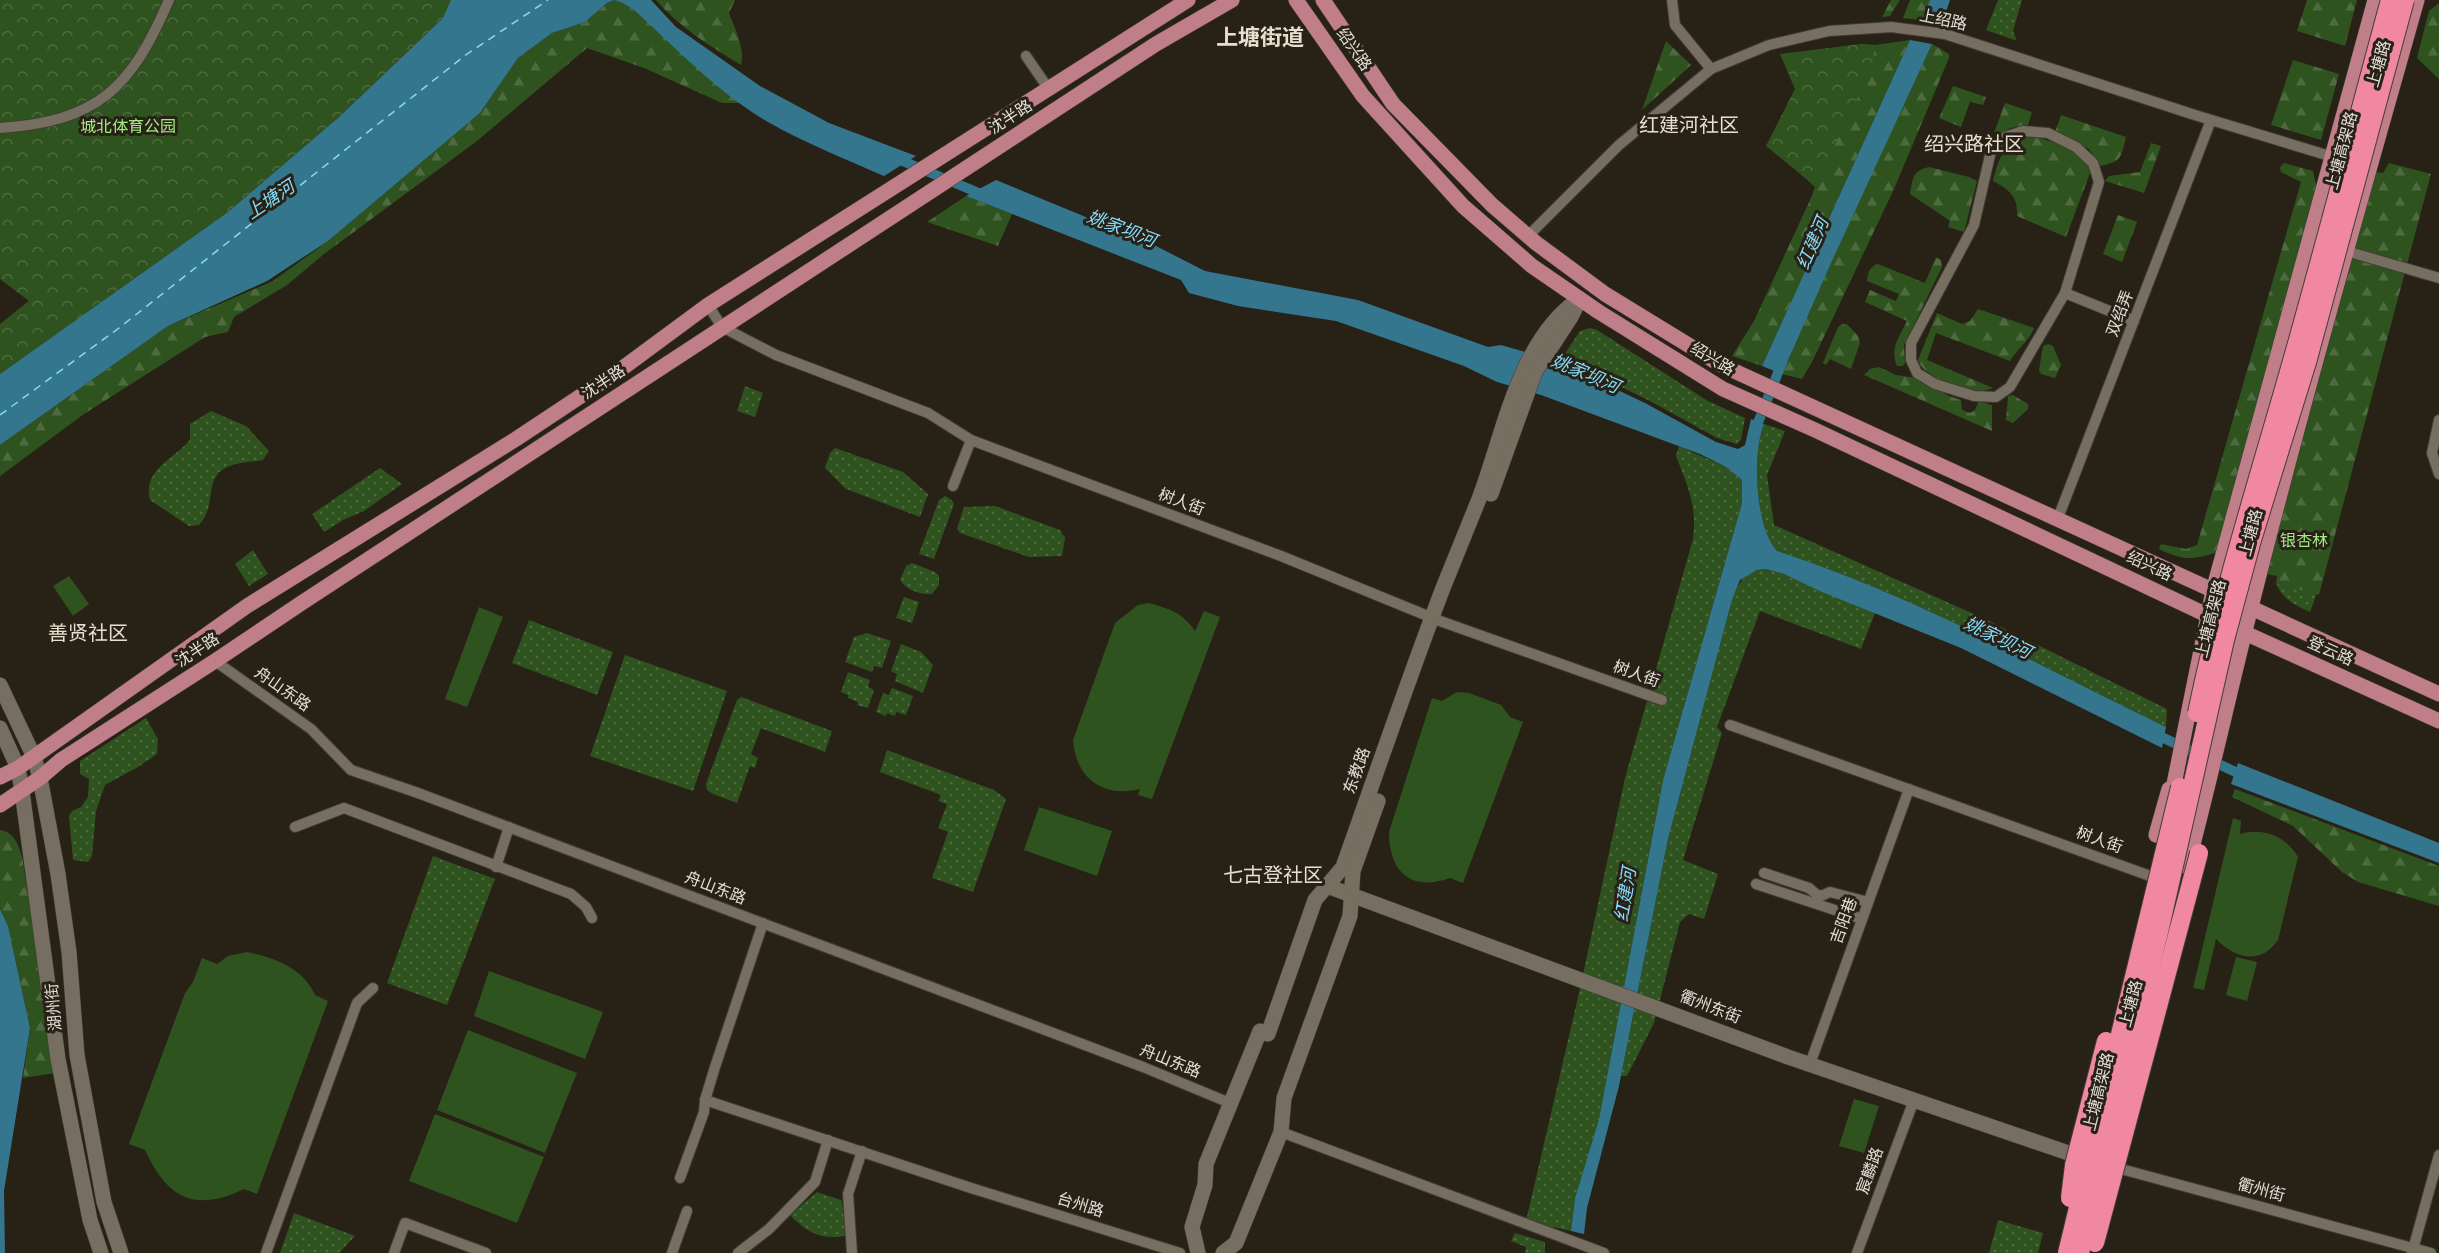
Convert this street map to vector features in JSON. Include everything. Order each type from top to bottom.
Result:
[{"type":"highway","name":"上塘高架路","points":[[2067,1253],[2182,776],[2214,633],[2294,355],[2390,0]]},
{"type":"highway","name":"上塘高架路","points":[[2080,1253],[2159,932],[2225,640],[2252,540],[2308,359],[2405,0]]},
{"type":"highway","points":[[2058,1253],[2068,1214],[2074,1165],[2156,835]]},
{"type":"highway","points":[[2090,1253],[2199,853]]},
{"type":"main road","name":"沈半路","points":[[0,777],[34,757],[247,606],[451,480],[613,375],[708,305],[1188,0]]},
{"type":"main road","name":"沈半路","points":[[0,805],[40,778],[61,760],[215,662],[722,327],[1156,44],[1232,0]]},
{"type":"main road","name":"绍兴路","points":[[1296,0],[1363,96],[1463,206],[1532,266],[1580,299],[1723,389],[2208,614]]},
{"type":"main road","name":"绍兴路","points":[[1323,0],[1393,104],[1492,205],[1591,284],[1721,365],[2213,591]]},
{"type":"main road","name":"上塘路","points":[[2058,1253],[2153,877],[2213,591],[2375,0]]},
{"type":"main road","name":"上塘路","points":[[2090,1253],[2110,1166],[2210,780],[2251,607],[2346,251],[2417,0]]},
{"type":"main road","name":"登云路","points":[[2213,591],[2439,694]]},
{"type":"main road","name":"登云路","points":[[2208,614],[2439,721]]},
{"type":"main road","points":[[2156,835],[2176,771]]},
{"type":"main road","points":[[2199,853],[2211,801],[2210,780]]},
{"type":"street","points":[[0,128],[40,123],[87,109],[118,87],[145,50],[169,0]]},
{"type":"street","points":[[1672,0],[1675,25],[1711,69]]},
{"type":"street","name":"上绍路","points":[[1528,236],[1619,145],[1711,69],[1769,45],[1829,31],[1891,27],[1945,34],[2333,157]]},
{"type":"street","points":[[1026,56],[1048,88]]},
{"type":"street","name":"双绍弄","points":[[2058,518],[2211,120]]},
{"type":"street","points":[[2023,131],[2048,133],[2076,147],[2093,163],[2099,182],[2065,293],[2010,387],[1996,397],[1974,396],[1935,384],[1917,373],[1911,360],[1911,343],[1974,225],[1991,151],[2002,138],[2023,131]]},
{"type":"street","points":[[2346,251],[2439,278]]},
{"type":"street","name":"东教路","points":[[1198,1253],[1192,1227],[1205,1185],[1206,1164],[1230,1103],[1260,1031],[1268,1034],[1315,900],[1343,867],[1436,619],[1501,470],[1511,421],[1567,314],[1591,284]]},
{"type":"street","points":[[2065,293],[2134,321]]},
{"type":"street","points":[[708,305],[722,327]]},
{"type":"street","name":"树人街","points":[[722,327],[776,355],[928,413],[971,440],[1281,556],[1436,619],[1662,700]]},
{"type":"street","points":[[2439,420],[2432,453],[2439,474]]},
{"type":"street","points":[[953,486],[971,440]]},
{"type":"street","name":"东教路","points":[[1223,1253],[1236,1243],[1281,1132],[1284,1098],[1350,916],[1353,871],[1436,619]]},
{"type":"street","name":"舟山东路","points":[[215,662],[311,729],[351,770],[763,923],[1143,1067],[1230,1103]]},
{"type":"street","name":"湖州街","points":[[0,685],[34,757],[40,778],[58,874],[69,952],[77,1055],[104,1202],[121,1253]]},
{"type":"street","name":"树人街","points":[[1730,725],[2153,877]]},
{"type":"street","name":"湖州街","points":[[0,728],[18,768],[58,1059],[90,1220],[101,1253]]},
{"type":"street","name":"吉阳巷","points":[[1810,1064],[1909,789]]},
{"type":"street","points":[[295,828],[344,808],[571,894],[586,907],[592,918]]},
{"type":"street","points":[[496,867],[509,827]]},
{"type":"street","points":[[1764,873],[1809,888],[1821,896],[1830,892],[1868,902]]},
{"type":"street","points":[[1756,884],[1862,919]]},
{"type":"street","name":"衢州东街","points":[[1327,886],[1810,1064],[2083,1158]]},
{"type":"street","points":[[680,1178],[704,1112],[705,1100],[763,923]]},
{"type":"street","points":[[266,1253],[357,1003],[373,988]]},
{"type":"street","name":"台州路","points":[[705,1100],[971,1188],[1180,1253]]},
{"type":"street","name":"宸麟路","points":[[1857,1253],[1914,1100]]},
{"type":"street","points":[[1281,1132],[1603,1253]]},
{"type":"street","points":[[738,1253],[769,1229],[815,1182],[828,1140]]},
{"type":"street","points":[[852,1253],[848,1194],[862,1151]]},
{"type":"street","points":[[2412,1250],[2439,1155]]},
{"type":"street","name":"衢州街","points":[[2083,1158],[2412,1250],[2431,1253]]},
{"type":"street","points":[[672,1253],[687,1211]]},
{"type":"street","points":[[394,1253],[405,1223],[486,1253]]},
{"type":"green space","name":"城北体育公园","points":[[0,0],[484,0],[443,18],[339,117],[228,212],[0,374],[0,324],[29,301],[0,279]]},
{"type":"green space","points":[[614,0],[623,2],[634,10],[741,103],[722,103],[644,68],[587,48],[477,141],[324,254],[287,285],[234,317],[228,332],[205,337],[84,414],[0,476],[0,445],[168,326],[273,281],[328,241],[480,113],[518,58],[552,33],[585,22],[607,3]]},
{"type":"green space","points":[[656,0],[735,0],[729,13],[741,46],[741,65],[685,28]]},
{"type":"green space","points":[[1891,0],[1900,0],[1890,16],[1882,17]]},
{"type":"green space","points":[[1910,0],[1930,0],[1921,20],[1903,18]]},
{"type":"green space","points":[[1998,0],[2022,0],[2013,31],[2017,41],[1986,30]]},
{"type":"green space","points":[[2307,0],[2357,0],[2345,46],[2297,31]]},
{"type":"green space","points":[[2439,3],[2439,79],[2417,58],[2429,11]]},
{"type":"green space","points":[[1910,40],[1762,366],[1732,356],[1754,321],[1811,198],[1815,187],[1796,170],[1861,44],[1875,45]]},
{"type":"green space","points":[[1666,41],[1691,65],[1642,110]]},
{"type":"green space","points":[[1861,44],[1875,45],[1872,68],[1815,186],[1766,146],[1795,89],[1780,54]]},
{"type":"green space","points":[[1932,44],[1949,54],[1949,58],[1894,189],[1802,379],[1782,374],[1830,263]]},
{"type":"green space","points":[[2293,60],[2339,74],[2321,140],[2271,125]]},
{"type":"green space","points":[[1953,86],[1986,97],[1983,105],[1970,102],[1961,127],[1939,118]]},
{"type":"green space","points":[[2005,103],[2032,112],[2028,125],[2010,128],[1997,138],[1994,133]]},
{"type":"green space","points":[[2061,115],[2126,137],[2117,160],[2100,166],[2089,149],[2055,132]]},
{"type":"green space","points":[[2026,137],[2044,139],[2060,145],[2076,153],[2089,165],[2090,173],[2066,237],[2017,216],[2016,204],[2012,195],[1993,181],[2007,148]]},
{"type":"green space","points":[[2151,143],[2161,146],[2144,193],[2105,181],[2109,176],[2140,172]]},
{"type":"green space","points":[[2284,163],[2313,171],[2316,185],[2218,552],[2195,558],[2175,556],[2159,549],[2161,544],[2186,549],[2197,545],[2301,182],[2281,172],[2280,167]]},
{"type":"green space","name":"银杏林","points":[[2389,163],[2431,174],[2319,595],[2276,583],[2277,576],[2266,574],[2375,172],[2383,173]]},
{"type":"green space","points":[[1929,167],[1977,181],[1964,232],[1948,227],[1950,221],[1910,194],[1916,173]]},
{"type":"green space","points":[[966,196],[1012,214],[998,246],[927,222]]},
{"type":"green space","points":[[2118,215],[2137,222],[2122,262],[2103,254]]},
{"type":"green space","points":[[1936,257],[1941,260],[1942,267],[1904,345],[1905,363],[1903,366],[1897,366],[1895,348],[1907,321],[1865,302],[1870,290],[1896,301],[1899,294],[1867,281],[1869,272],[1878,264],[1925,283]]},
{"type":"green space","points":[[1978,309],[2034,328],[2010,361],[1936,333],[1927,360],[1993,388],[1972,391],[1935,377],[1921,366],[1918,360],[1937,313],[1962,324],[1970,321]]},
{"type":"green space","points":[[1847,324],[1858,336],[1860,343],[1851,369],[1830,359],[1826,365],[1823,363],[1838,327]]},
{"type":"green space","points":[[1590,328],[1597,330],[1708,401],[1745,418],[1741,440],[1737,444],[1717,438],[1650,401],[1562,358],[1580,331]]},
{"type":"green space","points":[[2048,344],[2053,346],[2061,365],[2055,378],[2041,374],[2039,370],[2043,346]]},
{"type":"green space","points":[[1879,367],[1896,375],[1917,378],[1961,400],[1962,410],[1970,413],[1975,410],[1979,401],[1992,405],[1992,431],[1864,375],[1870,369]]},
{"type":"green space","points":[[745,386],[763,393],[755,417],[737,411]]},
{"type":"green space","points":[[2013,395],[2028,404],[2028,409],[2013,423],[2006,420],[2008,396]]},
{"type":"green space","points":[[211,411],[246,426],[269,451],[263,460],[238,464],[221,470],[213,484],[205,517],[199,525],[189,526],[150,500],[149,490],[155,473],[190,440],[190,424]]},
{"type":"green space","points":[[1764,424],[1785,431],[1767,475],[1774,525],[1985,619],[2167,709],[2166,727],[1926,610],[1877,588],[1777,551],[1764,525],[1758,489],[1758,453]]},
{"type":"green space","points":[[1679,446],[1726,467],[1742,480],[1742,503],[1663,780],[1599,1119],[1575,1198],[1571,1231],[1526,1221],[1579,993],[1625,778],[1693,539],[1693,506],[1676,456]]},
{"type":"green space","points":[[835,448],[903,472],[928,494],[920,517],[846,489],[825,468],[830,453]]},
{"type":"green space","points":[[380,468],[402,484],[364,511],[324,532],[312,514]]},
{"type":"green space","points":[[945,496],[954,504],[934,559],[919,554],[939,500]]},
{"type":"green space","points":[[995,506],[1060,530],[1065,538],[1062,556],[1029,557],[960,533],[957,529],[964,507]]},
{"type":"green space","points":[[253,550],[268,574],[249,586],[235,564]]},
{"type":"green space","points":[[912,563],[935,572],[939,576],[939,585],[932,594],[914,591],[900,580],[906,566]]},
{"type":"green space","points":[[1766,569],[1784,574],[1875,613],[1861,649],[1760,611],[1717,727],[1722,733],[1683,860],[1718,874],[1704,919],[1689,914],[1680,922],[1654,1023],[1627,1076],[1621,1076],[1668,839],[1732,600],[1743,578],[1752,572]]},
{"type":"green space","points":[[69,576],[89,604],[73,616],[53,586]]},
{"type":"green space","points":[[2276,583],[2317,593],[2310,612],[2286,598]]},
{"type":"green space","points":[[904,597],[919,602],[912,623],[896,618]]},
{"type":"green space","points":[[1149,603],[1175,612],[1195,631],[1204,611],[1220,617],[1152,799],[1138,795],[1140,789],[1114,790],[1093,782],[1079,765],[1073,740],[1115,623],[1138,605]]},
{"type":"green space","points":[[479,607],[503,617],[467,707],[445,699]]},
{"type":"green space","points":[[529,620],[613,652],[597,695],[512,663]]},
{"type":"green space","points":[[867,633],[891,641],[882,668],[874,666],[872,672],[845,662],[854,637]]},
{"type":"green space","points":[[901,644],[921,652],[933,665],[923,693],[895,681],[897,674],[891,671]]},
{"type":"green space","points":[[625,655],[727,691],[693,791],[590,756]]},
{"type":"green space","points":[[848,672],[870,680],[868,687],[874,690],[868,708],[857,705],[858,702],[841,692]]},
{"type":"green space","points":[[892,688],[913,696],[906,715],[896,712],[895,716],[887,713],[886,716],[876,712],[883,693],[889,695]]},
{"type":"green space","points":[[1457,692],[1469,693],[1501,705],[1510,717],[1523,722],[1463,883],[1450,878],[1436,882],[1414,880],[1398,868],[1390,846],[1389,832],[1432,698],[1442,701]]},
{"type":"green space","points":[[741,697],[832,731],[825,752],[761,728],[751,754],[758,758],[755,768],[750,766],[737,803],[713,794],[707,790],[706,784],[737,700]]},
{"type":"green space","points":[[146,718],[158,739],[157,754],[105,785],[96,811],[92,856],[88,862],[73,860],[69,816],[72,811],[81,807],[88,797],[89,779],[80,774],[80,761]]},
{"type":"green space","points":[[887,750],[994,790],[1006,799],[973,892],[932,878],[948,832],[938,828],[947,804],[938,801],[941,795],[880,772]]},
{"type":"green space","points":[[2235,789],[2439,866],[2439,906],[2358,882],[2342,872],[2293,826],[2232,797]]},
{"type":"green space","points":[[1039,807],[1112,831],[1097,876],[1024,850]]},
{"type":"green space","points":[[2233,818],[2241,821],[2240,834],[2257,832],[2273,835],[2287,844],[2298,857],[2278,940],[2263,953],[2247,956],[2231,951],[2216,939],[2204,990],[2193,988]]},
{"type":"green space","points":[[0,830],[12,836],[22,856],[55,1073],[23,1078],[30,1028],[8,926],[0,909]]},
{"type":"green space","points":[[433,856],[495,879],[447,1005],[387,983]]},
{"type":"green space","points":[[247,952],[268,957],[296,971],[315,995],[328,1001],[257,1194],[244,1189],[211,1200],[197,1200],[173,1190],[163,1180],[145,1150],[129,1144],[185,993],[193,982],[202,958],[217,964],[228,956]]},
{"type":"green space","points":[[2236,957],[2257,962],[2247,1001],[2226,995]]},
{"type":"green space","points":[[489,971],[603,1012],[585,1059],[474,1016]]},
{"type":"green space","points":[[468,1030],[577,1073],[545,1153],[437,1110]]},
{"type":"green space","points":[[1854,1099],[1879,1106],[1864,1153],[1839,1146]]},
{"type":"green space","points":[[435,1114],[544,1157],[517,1223],[409,1181]]},
{"type":"green space","points":[[817,1192],[841,1200],[849,1235],[832,1237],[817,1234],[803,1227],[790,1215]]},
{"type":"green space","points":[[294,1213],[355,1236],[339,1253],[280,1253]]},
{"type":"green space","points":[[1998,1220],[2043,1233],[2038,1253],[1989,1253]]},
{"type":"green space","points":[[1515,1233],[1545,1242],[1545,1253],[1525,1253],[1526,1247],[1511,1241]]},
{"type":"water","name":"上塘河","points":[[451,0],[614,0],[607,3],[585,22],[552,33],[518,58],[480,113],[328,241],[267,281],[168,326],[0,445],[0,374],[228,212],[339,117],[443,18]]},
{"type":"water","points":[[614,0],[651,0],[676,27],[760,86],[829,123],[916,156],[884,176],[782,130],[732,98],[634,10]]},
{"type":"water","points":[[1930,0],[1950,0],[1943,21],[1921,20]]},
{"type":"water","points":[[1910,40],[1932,44],[1782,374],[1762,366]]},
{"type":"water","points":[[996,180],[1156,246],[1205,271],[1358,300],[1488,347],[1501,345],[1559,362],[1645,403],[1716,442],[1738,449],[1745,445],[1751,419],[1764,424],[1758,453],[1758,489],[1764,525],[1777,551],[1877,588],[1926,610],[2166,727],[2162,748],[1961,648],[1822,592],[1784,574],[1766,569],[1757,570],[1740,580],[1732,600],[1668,839],[1619,1086],[1587,1208],[1584,1234],[1571,1231],[1575,1198],[1599,1119],[1663,780],[1742,503],[1742,480],[1726,467],[1700,454],[1541,395],[1497,382],[1464,366],[1336,321],[1238,306],[1189,293],[1181,280],[966,196]]},
{"type":"water","points":[[2238,763],[2439,843],[2439,863],[2231,784]]},
{"type":"water","points":[[0,909],[8,926],[30,1028],[4,1191],[5,1253],[0,1253]]},
{"type":"waterway","name":"姚家坝河","points":[[893,157],[986,196]]},
{"type":"waterway","name":"红建河","points":[[1753,435],[1783,360]]},
{"type":"waterway","name":"姚家坝河","points":[[2151,732],[2246,777]]},
{"type":"ferry route","points":[[0,415],[119,328],[467,54],[548,0]]},
{"type":"district","name":"上塘街道","points":[[1260,39]]},
{"type":"district","name":"红建河社区","points":[[1689,127]]},
{"type":"district","name":"绍兴路社区","points":[[1974,146]]},
{"type":"district","name":"善贤社区","points":[[88,635]]},
{"type":"district","name":"七古登社区","points":[[1273,877]]}]
